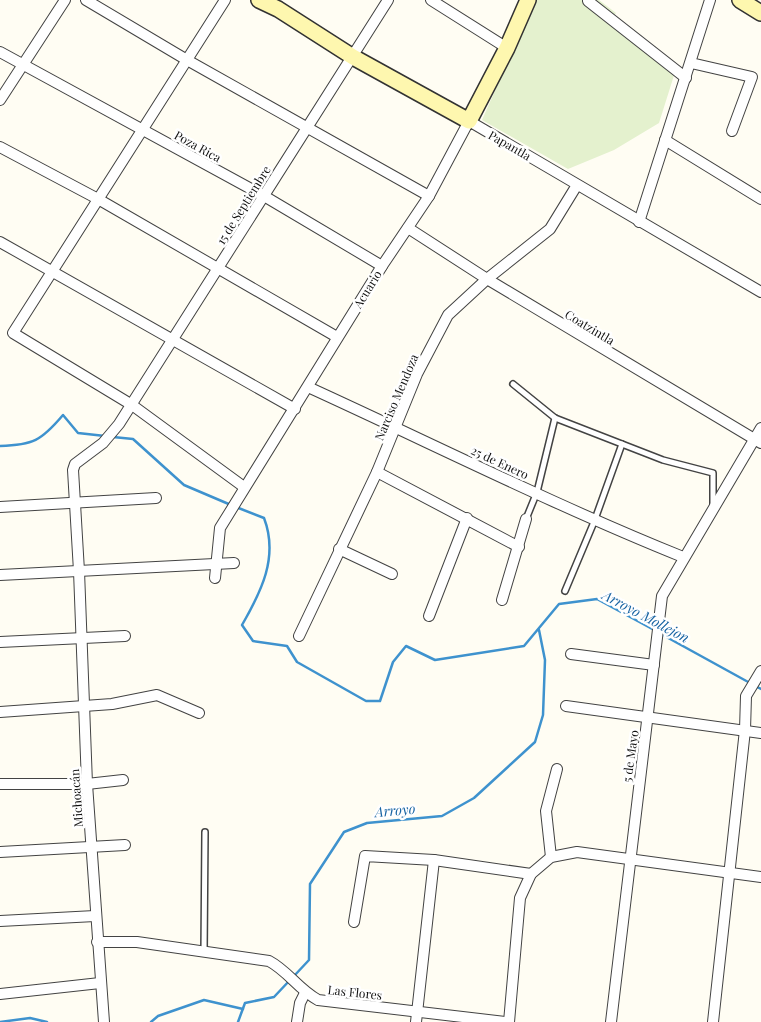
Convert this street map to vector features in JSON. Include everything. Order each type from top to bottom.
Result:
[{"type":"street","points":[[0,100],[21,64],[65,0]]},
{"type":"street","points":[[86,0],[187,60],[429,196]]},
{"type":"street","points":[[225,0],[13,333],[132,405],[244,487]]},
{"type":"street","name":"Papantla","points":[[259,0],[278,9],[352,56],[469,121],[761,292]]},
{"type":"street","name":"15 de Septiembre","points":[[75,464],[103,443],[120,424],[388,0]]},
{"type":"street","points":[[431,0],[507,48]]},
{"type":"street","name":"Acuario","points":[[215,578],[220,528],[236,499],[295,408],[382,266],[429,196],[507,48],[528,0]]},
{"type":"street","points":[[639,222],[664,140],[692,63],[710,0]]},
{"type":"street","points":[[740,0],[761,13]]},
{"type":"street","points":[[588,1],[686,78]]},
{"type":"street","name":"Poza Rica","points":[[0,52],[264,196],[382,266]]},
{"type":"street","points":[[692,63],[752,77],[732,131]]},
{"type":"street","points":[[664,140],[761,199]]},
{"type":"street","points":[[0,147],[98,199],[337,338]]},
{"type":"street","name":"Narciso Mendoza","points":[[300,636],[397,428],[417,374],[448,315],[487,279],[550,229],[577,185]]},
{"type":"street","name":"Coatzintla","points":[[408,228],[487,279],[758,441]]},
{"type":"street","points":[[0,242],[295,408]]},
{"type":"street","name":"25 de Enero","points":[[308,387],[536,492],[594,522],[683,557]]},
{"type":"street","name":"5 de Mayo","points":[[611,1022],[629,858],[662,596],[713,506],[758,441],[761,428]]},
{"type":"street","name":"Michoacán","points":[[75,464],[73,470],[74,503],[79,571],[87,784],[96,942],[104,1022]]},
{"type":"street","points":[[377,472],[519,547]]},
{"type":"street","points":[[0,507],[156,498]]},
{"type":"street","points":[[430,616],[467,518]]},
{"type":"street","points":[[502,600],[526,519]]},
{"type":"street","points":[[339,549],[392,574]]},
{"type":"street","points":[[0,575],[234,564]]},
{"type":"street","points":[[0,642],[125,636]]},
{"type":"street","points":[[571,654],[654,660]]},
{"type":"street","points":[[713,1022],[745,730],[746,696],[761,671]]},
{"type":"street","points":[[0,712],[112,704],[157,695],[199,713]]},
{"type":"street","points":[[566,706],[761,733]]},
{"type":"street","points":[[551,857],[546,811],[557,769]]},
{"type":"street","points":[[0,784],[87,784],[123,780]]},
{"type":"street","points":[[0,852],[126,845]]},
{"type":"street","points":[[507,1022],[520,898],[531,874],[551,857],[577,852],[761,877]]},
{"type":"street","points":[[354,922],[365,856],[434,860],[531,874]]},
{"type":"street","points":[[416,1017],[434,860]]},
{"type":"street","points":[[0,921],[95,916]]},
{"type":"street","name":"Las Flores","points":[[96,942],[137,942],[269,961],[279,966],[303,991],[318,1000],[416,1017],[507,1022]]},
{"type":"street","points":[[0,994],[100,983]]},
{"type":"street","points":[[297,1022],[303,991]]},
{"type":"lane","points":[[513,384],[555,418],[663,460],[713,473],[713,506]]},
{"type":"lane","points":[[526,519],[536,492],[555,418]]},
{"type":"lane","points":[[565,591],[594,522],[622,444]]},
{"type":"lane","points":[[204,953],[205,832]]},
{"type":"green space","points":[[535,0],[599,0],[616,13],[611,20],[676,69],[659,123],[614,150],[568,169],[482,120]]},
{"type":"waterway","name":"Arroyo Mollejon","points":[[0,446],[29,443],[36,440],[49,431],[63,415],[78,433],[105,436]]},
{"type":"waterway","name":"Arroyo Mollejon","points":[[113,437],[133,439],[184,485],[231,505]]},
{"type":"waterway","name":"Arroyo Mollejon","points":[[236,507],[264,518],[270,547],[266,574],[256,600],[242,625],[253,641],[287,646],[297,662],[366,701],[380,701],[393,662],[406,646],[435,660],[524,646],[559,604],[597,599],[656,631]]},
{"type":"waterway","name":"Arroyo","points":[[294,976],[309,960],[310,884],[344,832],[367,823],[442,816],[474,798],[535,742],[543,715],[545,660],[539,630]]},
{"type":"waterway","name":"Arroyo Mollejon","points":[[661,634],[750,683]]},
{"type":"waterway","name":"Arroyo Mollejon","points":[[755,686],[761,689]]},
{"type":"waterway","name":"Arroyo","points":[[238,1022],[245,1003],[274,997],[290,980]]},
{"type":"waterway","name":"Arroyo","points":[[151,1022],[158,1016],[204,1000],[243,1009]]},
{"type":"waterway","name":"Arroyo","points":[[0,1022],[30,1018],[47,1022]]}]
